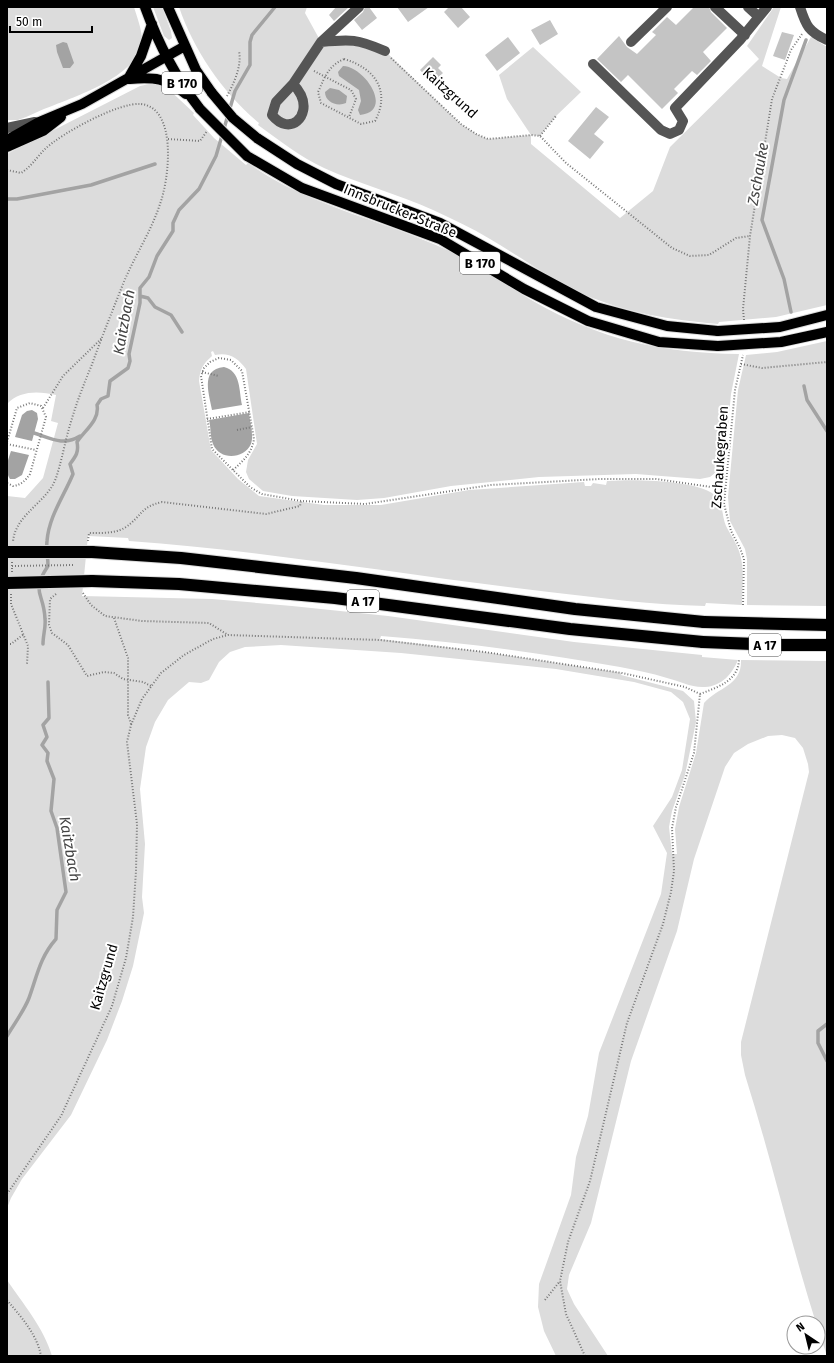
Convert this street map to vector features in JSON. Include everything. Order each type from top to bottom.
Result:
[{"type":"highway","name":"A 17","points":[[11,551],[92,552],[181,558],[356,578],[575,609],[704,622],[827,625]]},
{"type":"highway","name":"A 17","points":[[10,582],[92,581],[179,584],[335,598],[570,629],[703,642],[780,645],[827,644]]},
{"type":"main road","name":"Innsbrucker Straße","points":[[146,7],[167,57],[200,109],[247,156],[302,188],[440,239],[524,289],[588,321],[659,342],[718,346],[781,342],[827,332]]},
{"type":"main road","name":"Innsbrucker Straße","points":[[168,7],[196,70],[212,93],[233,118],[257,138],[297,164],[336,184],[440,223],[596,307],[667,326],[718,331],[780,327],[827,315]]},
{"type":"main road","points":[[128,79],[141,56],[152,24]]},
{"type":"main road","points":[[7,140],[39,122],[70,110],[185,46]]},
{"type":"main road","points":[[128,79],[154,78],[163,80],[178,88],[193,100]]},
{"type":"main road","points":[[7,147],[43,131],[70,110]]},
{"type":"street","points":[[293,84],[321,42],[359,7]]},
{"type":"street","points":[[631,42],[667,7]]},
{"type":"street","points":[[715,7],[745,35]]},
{"type":"street","points":[[748,7],[758,17]]},
{"type":"street","points":[[593,64],[661,130],[670,134],[679,130],[683,121],[675,108],[745,35],[767,7]]},
{"type":"street","points":[[800,7],[806,26],[815,35],[827,40]]},
{"type":"street","points":[[321,42],[353,40],[363,41],[385,51]]},
{"type":"street","points":[[7,128],[39,122]]},
{"type":"path","points":[[744,320],[743,309],[750,236],[772,99],[791,50],[806,26]]},
{"type":"path","name":"Kaitzgrund","points":[[385,51],[461,124],[476,134],[488,139],[531,135],[540,136]]},
{"type":"path","points":[[344,59],[359,63],[374,76],[381,92],[381,110],[375,121],[361,124],[321,103],[318,92],[325,76],[334,63],[344,59]]},
{"type":"path","points":[[317,73],[351,90],[356,100],[348,117]]},
{"type":"path","points":[[7,170],[21,173],[27,170],[46,149],[59,138],[104,114],[134,104],[148,105],[157,112],[163,122],[168,139],[161,203],[123,284],[69,430],[56,479],[47,493],[19,523],[14,535],[11,551],[11,604],[28,646],[27,664]]},
{"type":"path","points":[[556,116],[540,136],[566,163],[672,248],[690,256],[708,255],[736,238],[750,236]]},
{"type":"path","points":[[42,408],[63,376],[103,337]]},
{"type":"path","name":"Zschaukegraben","points":[[743,355],[735,390],[724,504],[726,519],[744,559],[743,605]]},
{"type":"path","points":[[233,470],[251,451],[254,439],[244,377],[237,364],[231,360],[219,358],[207,364],[202,372],[212,449],[233,470],[256,491],[302,501],[365,504],[491,486],[600,479],[656,479],[725,489]]},
{"type":"path","points":[[741,364],[762,368],[827,362]]},
{"type":"path","points":[[202,372],[218,376]]},
{"type":"path","points":[[7,483],[12,486],[26,480],[30,474],[46,417],[42,408],[38,404],[30,403],[17,408],[7,443],[36,450]]},
{"type":"path","points":[[207,419],[250,412]]},
{"type":"path","points":[[237,430],[252,427]]},
{"type":"path","points":[[89,533],[110,533],[125,527],[149,505],[162,502],[266,514],[300,506],[302,501]]},
{"type":"path","points":[[12,566],[74,565]]},
{"type":"path","points":[[82,591],[91,605],[105,616],[142,621],[209,623],[228,635]]},
{"type":"path","points":[[50,599],[49,625],[52,633],[68,645],[87,676],[104,672],[114,673],[123,680],[143,682],[151,686]]},
{"type":"path","points":[[114,618],[128,658],[128,715],[131,725]]},
{"type":"path","points":[[7,644],[11,644],[24,634]]},
{"type":"path","points":[[131,725],[142,699],[161,673],[184,655],[213,639],[228,635],[380,640],[486,652],[622,672],[685,687],[700,694],[719,687],[731,679],[739,668],[739,660]]},
{"type":"path","points":[[585,1356],[566,1314],[560,1281],[568,1242],[590,1181],[627,1023],[663,924],[671,892],[674,871],[672,828],[676,807],[694,753],[700,694]]},
{"type":"path","name":"Kaitzgrund","points":[[7,1194],[62,1116],[112,1006],[126,958],[133,917],[136,871],[136,832],[127,742],[131,725]]},
{"type":"path","points":[[545,1300],[560,1281]]},
{"type":"path","points":[[7,1300],[22,1318],[39,1343],[41,1356]]},
{"type":"shaded area","points":[[7,7],[134,7],[142,36],[139,52],[131,64],[120,73],[92,90],[18,120],[7,120]]},
{"type":"shaded area","points":[[153,7],[162,7],[171,31],[172,38],[169,40],[164,36]]},
{"type":"shaded area","points":[[179,7],[307,7],[305,13],[321,42],[353,40],[385,51],[461,124],[476,134],[488,139],[531,135],[531,144],[620,218],[653,191],[670,147],[759,59],[747,46],[774,7],[781,7],[762,66],[781,78],[787,79],[811,37],[827,47],[827,305],[776,317],[719,322],[718,324],[649,315],[600,301],[583,294],[559,282],[469,227],[420,204],[324,168],[307,159],[258,125],[259,123],[233,98],[211,70],[201,55],[185,23]]},
{"type":"shaded area","points":[[63,42],[67,43],[74,63],[70,68],[63,68],[57,52],[56,45]]},
{"type":"shaded area","points":[[533,47],[581,92],[556,116],[540,136],[531,135],[507,99],[499,75]]},
{"type":"shaded area","points":[[343,66],[352,68],[360,74],[373,90],[376,98],[375,106],[370,112],[360,115],[358,110],[361,101],[359,90],[339,76],[338,72]]},
{"type":"shaded area","points":[[154,83],[163,84],[194,113],[193,115],[214,138],[246,165],[248,163],[292,189],[316,200],[412,235],[449,251],[533,301],[583,326],[607,335],[657,347],[683,351],[739,354],[731,394],[726,448],[720,469],[710,477],[700,479],[636,474],[539,477],[451,486],[384,498],[357,500],[292,496],[263,491],[249,479],[246,472],[248,460],[257,444],[246,369],[233,357],[225,354],[215,355],[213,351],[211,352],[212,356],[202,367],[199,381],[211,450],[238,479],[259,496],[324,505],[381,505],[469,490],[584,482],[585,486],[591,486],[593,483],[606,485],[607,481],[632,480],[648,480],[681,484],[709,491],[719,500],[726,526],[741,557],[743,571],[742,605],[706,603],[705,606],[627,601],[496,586],[286,557],[182,545],[129,541],[128,538],[88,536],[82,596],[212,599],[292,606],[388,616],[574,642],[738,660],[733,670],[721,682],[711,686],[700,687],[637,670],[561,657],[501,648],[381,636],[380,639],[485,652],[622,673],[621,675],[683,691],[694,701],[696,722],[685,775],[672,811],[669,827],[672,854],[677,854],[675,829],[679,807],[696,753],[704,703],[733,681],[738,675],[741,660],[827,661],[827,1356],[826,1315],[814,1315],[745,1075],[741,1055],[741,1042],[809,772],[803,748],[795,738],[782,735],[768,736],[748,744],[734,753],[725,767],[694,859],[677,931],[631,1061],[591,1223],[569,1275],[567,1289],[574,1304],[608,1356],[556,1356],[544,1331],[538,1307],[539,1284],[571,1195],[576,1157],[588,1116],[599,1053],[661,894],[667,853],[653,826],[672,797],[682,770],[690,719],[683,702],[671,692],[634,682],[556,669],[401,653],[281,645],[245,647],[230,652],[219,662],[209,680],[201,683],[189,682],[168,700],[155,722],[146,747],[140,789],[145,844],[142,897],[144,913],[133,966],[122,1001],[107,1040],[71,1115],[22,1179],[7,1208],[7,496],[25,498],[43,478],[58,423],[51,421],[56,395],[36,392],[24,394],[12,399],[7,404],[7,154],[140,86]]},
{"type":"shaded area","points":[[330,88],[339,90],[347,96],[346,103],[335,104],[329,101],[325,92]]},
{"type":"shaded area","points":[[827,341],[827,606],[747,605],[747,559],[745,549],[730,521],[728,497],[738,390],[746,355],[777,352]]},
{"type":"shaded area","points":[[224,367],[230,369],[236,377],[242,405],[212,410],[208,390],[209,377],[216,369]]},
{"type":"shaded area","points":[[32,410],[37,413],[38,419],[32,441],[15,437],[22,415],[27,411]]},
{"type":"shaded area","points":[[249,413],[252,437],[251,444],[248,449],[243,453],[232,456],[221,453],[216,449],[211,438],[209,420]]},
{"type":"shaded area","points":[[11,451],[29,455],[22,475],[15,479],[10,479],[7,472],[7,465]]},
{"type":"shaded area","points":[[7,1280],[44,1336],[52,1356],[7,1356]]},
{"type":"building","points":[[336,7],[349,7],[334,21],[329,15]]},
{"type":"building","points":[[365,7],[369,7],[377,18],[362,30],[354,20],[363,12]]},
{"type":"building","points":[[397,7],[429,7],[408,22]]},
{"type":"building","points":[[449,7],[461,7],[470,17],[458,28],[444,12]]},
{"type":"building","points":[[694,7],[709,7],[711,12],[727,28],[703,52],[711,61],[697,75],[692,71],[674,89],[678,93],[662,109],[628,75],[621,82],[597,59],[619,36],[627,47],[637,54],[656,35],[652,32],[667,17],[676,25]]},
{"type":"building","points":[[550,20],[558,34],[540,45],[531,30]]},
{"type":"building","points":[[782,32],[794,35],[785,60],[773,56]]},
{"type":"building","points":[[508,37],[520,53],[497,71],[485,55]]},
{"type":"building","points":[[433,57],[441,65],[438,68],[443,73],[432,83],[420,70]]},
{"type":"building","points":[[596,107],[609,117],[594,134],[604,142],[590,159],[568,141]]},
{"type":"waterway","name":"Kaitzbach","points":[[43,644],[45,622],[39,588],[40,582],[48,566],[48,532],[57,506],[73,474],[70,464],[78,449],[77,442],[94,420],[97,405],[101,399],[108,396],[110,381],[128,368],[130,361],[129,354],[140,303],[140,288],[149,277],[157,256],[173,231],[173,223],[179,210],[199,189],[216,156],[235,91],[250,65],[250,42],[252,35],[275,7]]},
{"type":"waterway","name":"Zschauke","points":[[791,312],[784,279],[762,220],[784,100],[806,40]]},
{"type":"waterway","points":[[7,199],[17,199],[91,185],[155,164]]},
{"type":"waterway","points":[[140,296],[148,298],[155,307],[171,315],[182,332]]},
{"type":"waterway","name":"Zschauke","points":[[804,386],[807,400],[827,431]]},
{"type":"waterway","points":[[34,433],[63,441],[69,441],[80,436]]},
{"type":"waterway","name":"Kaitzbach","points":[[7,1036],[22,1013],[46,953],[56,939],[57,910],[66,892],[57,828],[51,811],[54,779],[47,761],[48,753],[42,745],[47,737],[43,725],[49,718],[48,682]]},
{"type":"waterway","name":"Zschauke","points":[[827,1024],[818,1031],[818,1043],[827,1061]]}]
